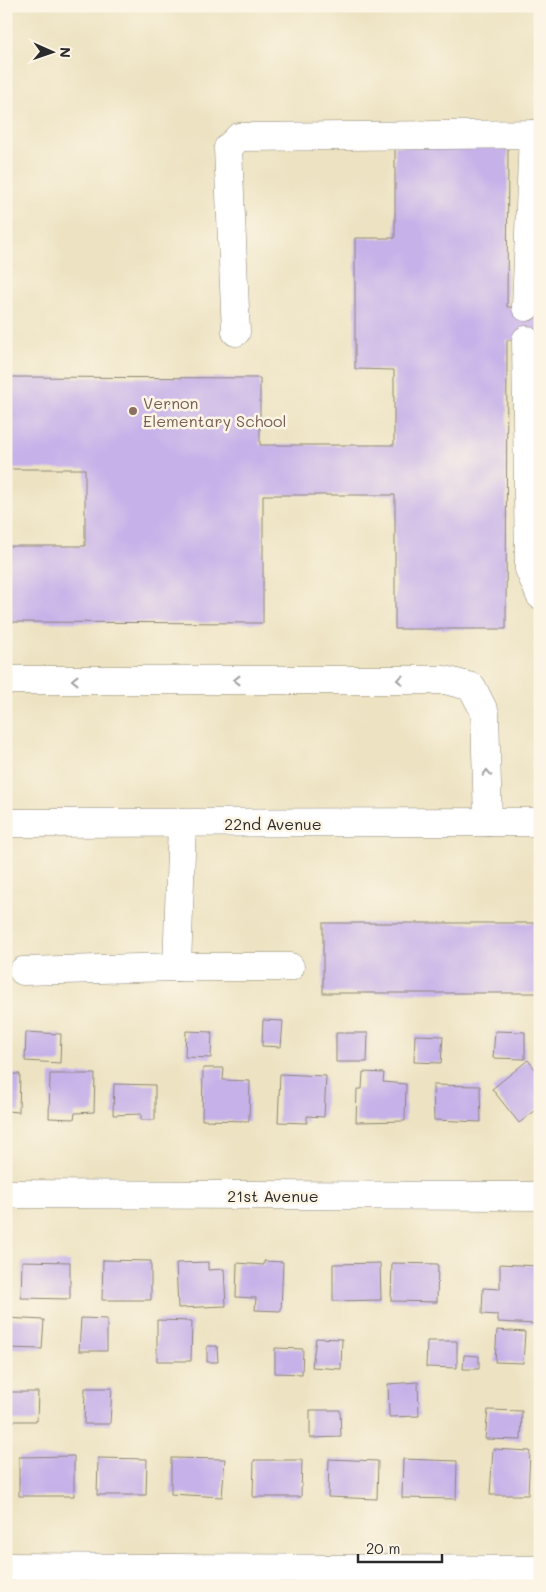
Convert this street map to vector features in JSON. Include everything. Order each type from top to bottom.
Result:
[{"type":"street","points":[[236,332],[228,148],[239,137],[537,134],[526,307]]},
{"type":"street","points":[[526,340],[529,569],[540,594]]},
{"type":"street","points":[[6,680],[444,680],[472,687],[485,712],[488,822]]},
{"type":"street","name":"22nd Avenue","points":[[6,823],[540,822]]},
{"type":"street","points":[[177,968],[182,823]]},
{"type":"street","points":[[22,971],[290,967]]},
{"type":"street","name":"21st Avenue","points":[[6,1194],[540,1196]]},
{"type":"street","points":[[6,1567],[540,1570]]},
{"type":"building","name":"Vernon Elementary School","points":[[395,146],[508,147],[507,307],[540,307],[540,340],[507,340],[506,629],[395,629],[395,495],[263,495],[263,623],[6,622],[6,546],[85,546],[85,469],[6,469],[6,377],[260,378],[260,445],[394,445],[394,370],[355,369],[355,238],[395,238]]},
{"type":"building","points":[[323,923],[540,923],[540,993],[323,993]]},
{"type":"building","points":[[263,1020],[283,1021],[281,1047],[262,1046]]},
{"type":"building","points":[[186,1031],[212,1032],[211,1058],[185,1057]]},
{"type":"building","points":[[495,1031],[525,1032],[525,1059],[493,1058]]},
{"type":"building","points":[[26,1032],[61,1034],[60,1063],[25,1061]]},
{"type":"building","points":[[336,1033],[368,1033],[367,1062],[336,1062]]},
{"type":"building","points":[[415,1035],[443,1036],[441,1063],[414,1062]]},
{"type":"building","points":[[528,1060],[540,1075],[540,1094],[538,1096],[540,1107],[519,1123],[492,1089]]},
{"type":"building","points":[[203,1068],[224,1068],[223,1080],[250,1081],[249,1121],[202,1120]]},
{"type":"building","points":[[363,1072],[384,1073],[383,1082],[406,1084],[405,1121],[356,1122],[357,1089],[362,1089]]},
{"type":"building","points":[[6,1074],[20,1074],[19,1112],[6,1111]]},
{"type":"building","points":[[50,1074],[95,1074],[94,1112],[75,1113],[74,1119],[49,1118]]},
{"type":"building","points":[[280,1074],[326,1076],[324,1117],[307,1116],[307,1123],[278,1122]]},
{"type":"building","points":[[114,1084],[155,1085],[155,1120],[141,1120],[141,1114],[113,1115]]},
{"type":"building","points":[[433,1085],[480,1086],[481,1122],[434,1120]]},
{"type":"building","points":[[103,1260],[151,1261],[151,1300],[102,1300]]},
{"type":"building","points":[[22,1261],[70,1262],[70,1299],[21,1298]]},
{"type":"building","points":[[264,1261],[283,1262],[281,1311],[255,1310],[256,1298],[236,1297],[237,1263],[264,1265]]},
{"type":"building","points":[[208,1262],[208,1270],[224,1269],[226,1306],[178,1308],[176,1263]]},
{"type":"building","points":[[380,1263],[381,1300],[333,1301],[333,1264]]},
{"type":"building","points":[[392,1263],[438,1264],[437,1302],[391,1301]]},
{"type":"building","points":[[500,1264],[538,1266],[536,1324],[498,1322],[498,1315],[482,1314],[483,1288],[500,1289]]},
{"type":"building","points":[[6,1318],[44,1320],[42,1349],[6,1348]]},
{"type":"building","points":[[81,1318],[107,1319],[107,1351],[79,1351]]},
{"type":"building","points":[[157,1320],[192,1321],[191,1361],[157,1361]]},
{"type":"building","points":[[497,1330],[525,1332],[523,1363],[495,1362]]},
{"type":"building","points":[[316,1338],[342,1339],[341,1369],[312,1367]]},
{"type":"building","points":[[427,1341],[457,1341],[457,1368],[426,1367]]},
{"type":"building","points":[[207,1346],[217,1346],[218,1362],[207,1362]]},
{"type":"building","points":[[275,1348],[303,1349],[302,1374],[275,1373]]},
{"type":"building","points":[[464,1355],[479,1356],[479,1369],[463,1369]]},
{"type":"building","points":[[418,1382],[419,1416],[389,1417],[388,1384]]},
{"type":"building","points":[[85,1388],[112,1388],[110,1424],[84,1424]]},
{"type":"building","points":[[9,1392],[38,1392],[37,1421],[9,1421]]},
{"type":"building","points":[[310,1410],[340,1410],[341,1437],[310,1438]]},
{"type":"building","points":[[488,1410],[522,1411],[521,1440],[485,1439]]},
{"type":"building","points":[[493,1449],[530,1451],[528,1495],[490,1495]]},
{"type":"building","points":[[74,1456],[74,1496],[19,1496],[19,1457]]},
{"type":"building","points":[[98,1458],[147,1459],[146,1495],[97,1495]]},
{"type":"building","points":[[171,1458],[225,1459],[222,1497],[171,1494]]},
{"type":"building","points":[[329,1459],[378,1461],[377,1499],[328,1497]]},
{"type":"building","points":[[403,1459],[457,1461],[456,1499],[402,1498]]},
{"type":"building","points":[[254,1460],[302,1460],[301,1497],[253,1497]]},
{"type":"place","name":"Vernon Elementary School","points":[[133,411]]}]
